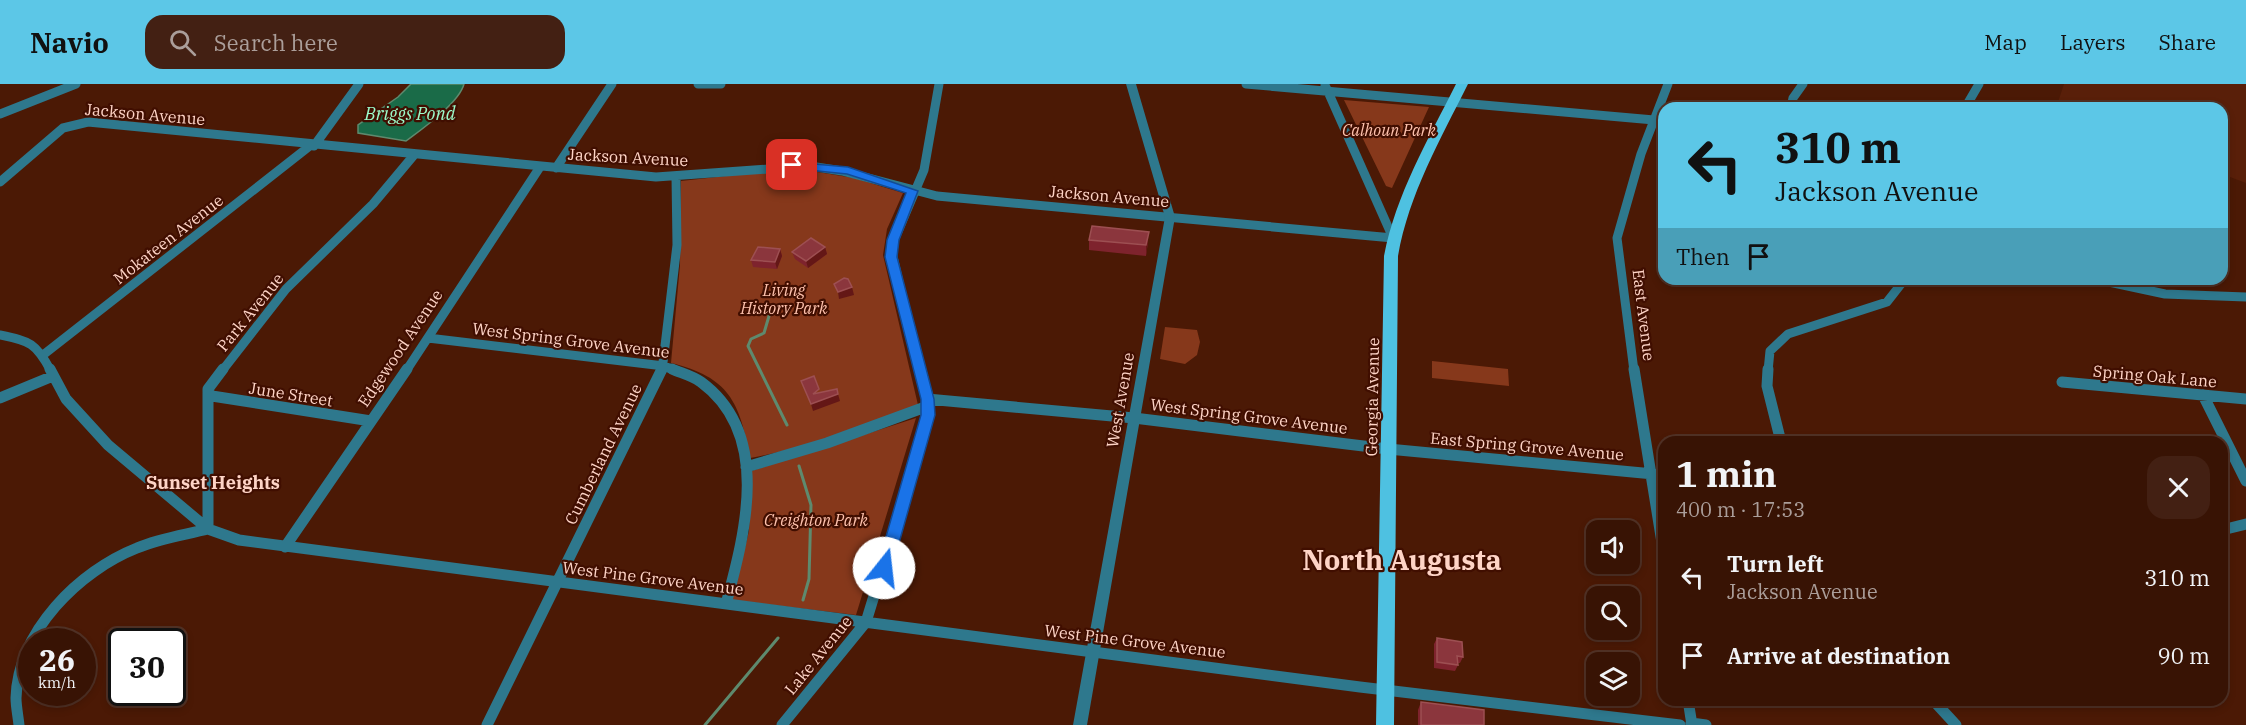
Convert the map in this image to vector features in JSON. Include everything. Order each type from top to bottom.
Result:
[{"type":"main road","name":"Georgia Avenue","points":[[1385,725],[1390,267],[1393,238],[1407,199],[1462,84]]},
{"type":"street","points":[[0,114],[76,84]]},
{"type":"street","name":"Mokateen Avenue","points":[[43,355],[313,146],[359,84]]},
{"type":"street","points":[[556,168],[612,84]]},
{"type":"street","points":[[698,84],[721,84]]},
{"type":"street","name":"Lake Avenue","points":[[782,725],[866,622],[927,423],[928,402],[891,257],[893,240],[912,191],[919,185],[924,170],[939,84]]},
{"type":"street","name":"West Avenue","points":[[1080,725],[1170,217],[1131,84]]},
{"type":"street","points":[[1246,84],[1326,87],[1654,120]]},
{"type":"street","name":"East Avenue","points":[[1661,102],[1668,84]]},
{"type":"street","points":[[1968,102],[1979,84]]},
{"type":"street","points":[[1326,87],[1393,238]]},
{"type":"street","points":[[1794,102],[1800,87]]},
{"type":"street","name":"East Avenue","points":[[1658,110],[1641,154],[1617,238],[1649,474],[1658,523]]},
{"type":"street","name":"Jackson Avenue","points":[[0,182],[54,135],[73,123],[88,122],[313,146],[676,177],[807,166],[848,171],[912,191],[1393,238]]},
{"type":"street","name":"Park Avenue","points":[[208,392],[213,382],[286,289],[373,204],[414,155]]},
{"type":"street","name":"Edgewood Avenue","points":[[285,547],[428,338],[540,167]]},
{"type":"street","name":"Cumberland Avenue","points":[[487,725],[664,366],[677,245],[676,177]]},
{"type":"street","points":[[1780,436],[1767,386],[1770,351],[1788,334],[1887,302],[1900,285]]},
{"type":"street","points":[[2123,285],[2165,294],[2246,297]]},
{"type":"street","points":[[0,335],[26,340],[43,355]]},
{"type":"street","name":"West Spring Grove Avenue","points":[[428,338],[664,366],[699,379],[726,402],[740,431],[746,467],[843,437],[928,402],[1134,418],[1388,449]]},
{"type":"street","name":"West Pine Grove Avenue","points":[[43,355],[53,376],[76,412],[108,445],[208,529],[239,540],[1386,690],[1706,725]]},
{"type":"street","points":[[0,398],[53,376]]},
{"type":"street","name":"Spring Oak Lane","points":[[2062,382],[2246,399]]},
{"type":"street","points":[[19,725],[12,694],[17,668],[32,635],[64,595],[96,568],[131,550],[208,529],[208,392]]},
{"type":"street","name":"June Street","points":[[208,392],[212,396],[370,421]]},
{"type":"street","points":[[2203,395],[2224,436]]},
{"type":"street","points":[[2228,445],[2246,481]]},
{"type":"street","name":"East Spring Grove Avenue","points":[[1388,449],[1658,475]]},
{"type":"street","points":[[726,604],[744,526],[746,467]]},
{"type":"street","points":[[2228,528],[2245,524]]},
{"type":"street","points":[[1688,706],[1688,724]]},
{"type":"street","points":[[1939,706],[1956,725]]},
{"type":"shaded area","points":[[2064,84],[2246,84],[2246,183],[2228,176],[2228,102],[2058,102]]},
{"type":"green space","name":"Calhoun Park","points":[[1344,100],[1429,107],[1392,188],[1386,186]]},
{"type":"green space","name":"Living History Park","points":[[805,170],[854,178],[903,193],[887,229],[883,255],[918,405],[814,442],[750,458],[742,422],[736,407],[719,384],[691,369],[671,363],[680,265],[681,181],[771,171]]},
{"type":"green space","points":[[1165,327],[1197,330],[1200,342],[1197,355],[1185,364],[1160,359]]},
{"type":"green space","points":[[1432,361],[1508,369],[1509,386],[1432,378]]},
{"type":"green space","name":"Creighton Park","points":[[916,418],[856,615],[732,600],[749,531],[751,471]]},
{"type":"water","name":"Briggs Pond","points":[[411,84],[464,84],[448,107],[406,141],[358,133],[358,125],[398,97]]},
{"type":"building","points":[[1092,226],[1149,232],[1146,245],[1089,240]]},
{"type":"building","points":[[811,238],[825,247],[806,261],[792,252]]},
{"type":"building","points":[[758,247],[780,249],[775,262],[751,260]]},
{"type":"building","points":[[844,278],[848,279],[852,287],[838,292],[834,284]]},
{"type":"building","points":[[814,376],[819,389],[813,394],[837,389],[838,394],[811,404],[801,381]]},
{"type":"building","points":[[1437,638],[1462,642],[1463,657],[1457,656],[1458,665],[1437,662]]},
{"type":"building","points":[[1421,702],[1484,710],[1484,725],[1421,725]]},
{"type":"waterway","points":[[769,316],[764,333],[751,339],[748,346],[787,425]]},
{"type":"waterway","points":[[799,466],[811,505],[809,579],[803,600]]},
{"type":"waterway","points":[[705,725],[778,638]]},
{"type":"district","name":"Sunset Heights","points":[[213,482]]},
{"type":"district","name":"North Augusta","points":[[1402,559]]},
{"type":"route","points":[[792,165],[821,166],[848,171],[912,191],[893,240],[891,257],[927,399],[928,415],[884,568]]}]
